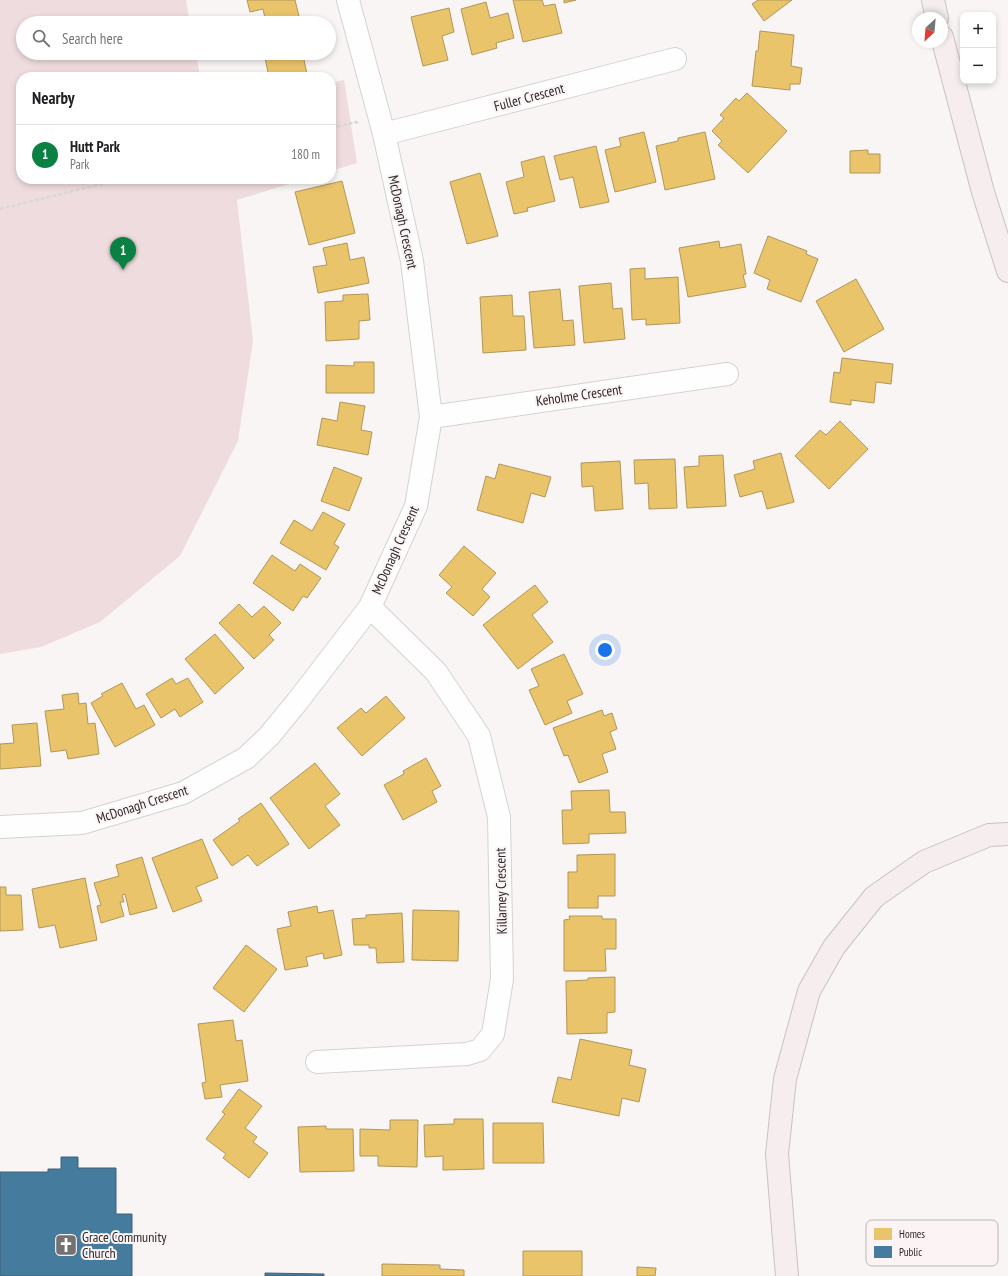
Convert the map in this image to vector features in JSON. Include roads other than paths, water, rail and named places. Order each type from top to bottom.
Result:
[{"type":"highway","points":[[932,0],[935,12]]},
{"type":"highway","points":[[945,48],[983,192],[1008,272]]},
{"type":"highway","points":[[787,1276],[778,1154],[785,1079],[809,990],[834,947],[874,897],[924,862],[989,835],[1008,834]]},
{"type":"street","name":"McDonagh Crescent","points":[[0,827],[82,823],[184,792],[246,758],[269,736],[298,702],[370,607],[416,506],[431,417],[412,261],[384,134],[348,0]]},
{"type":"street","name":"Fuller Crescent","points":[[384,134],[675,59]]},
{"type":"street","name":"Keholme Crescent","points":[[431,417],[727,374]]},
{"type":"street","name":"Killarney Crescent","points":[[317,1062],[467,1054],[480,1050],[493,1034],[502,979],[499,817],[479,736],[436,672],[370,607]]},
{"type":"place","name":"Hutt Park","points":[[123,270]]},
{"type":"place","name":"Grace Community Church","points":[[66,1245]]}]
